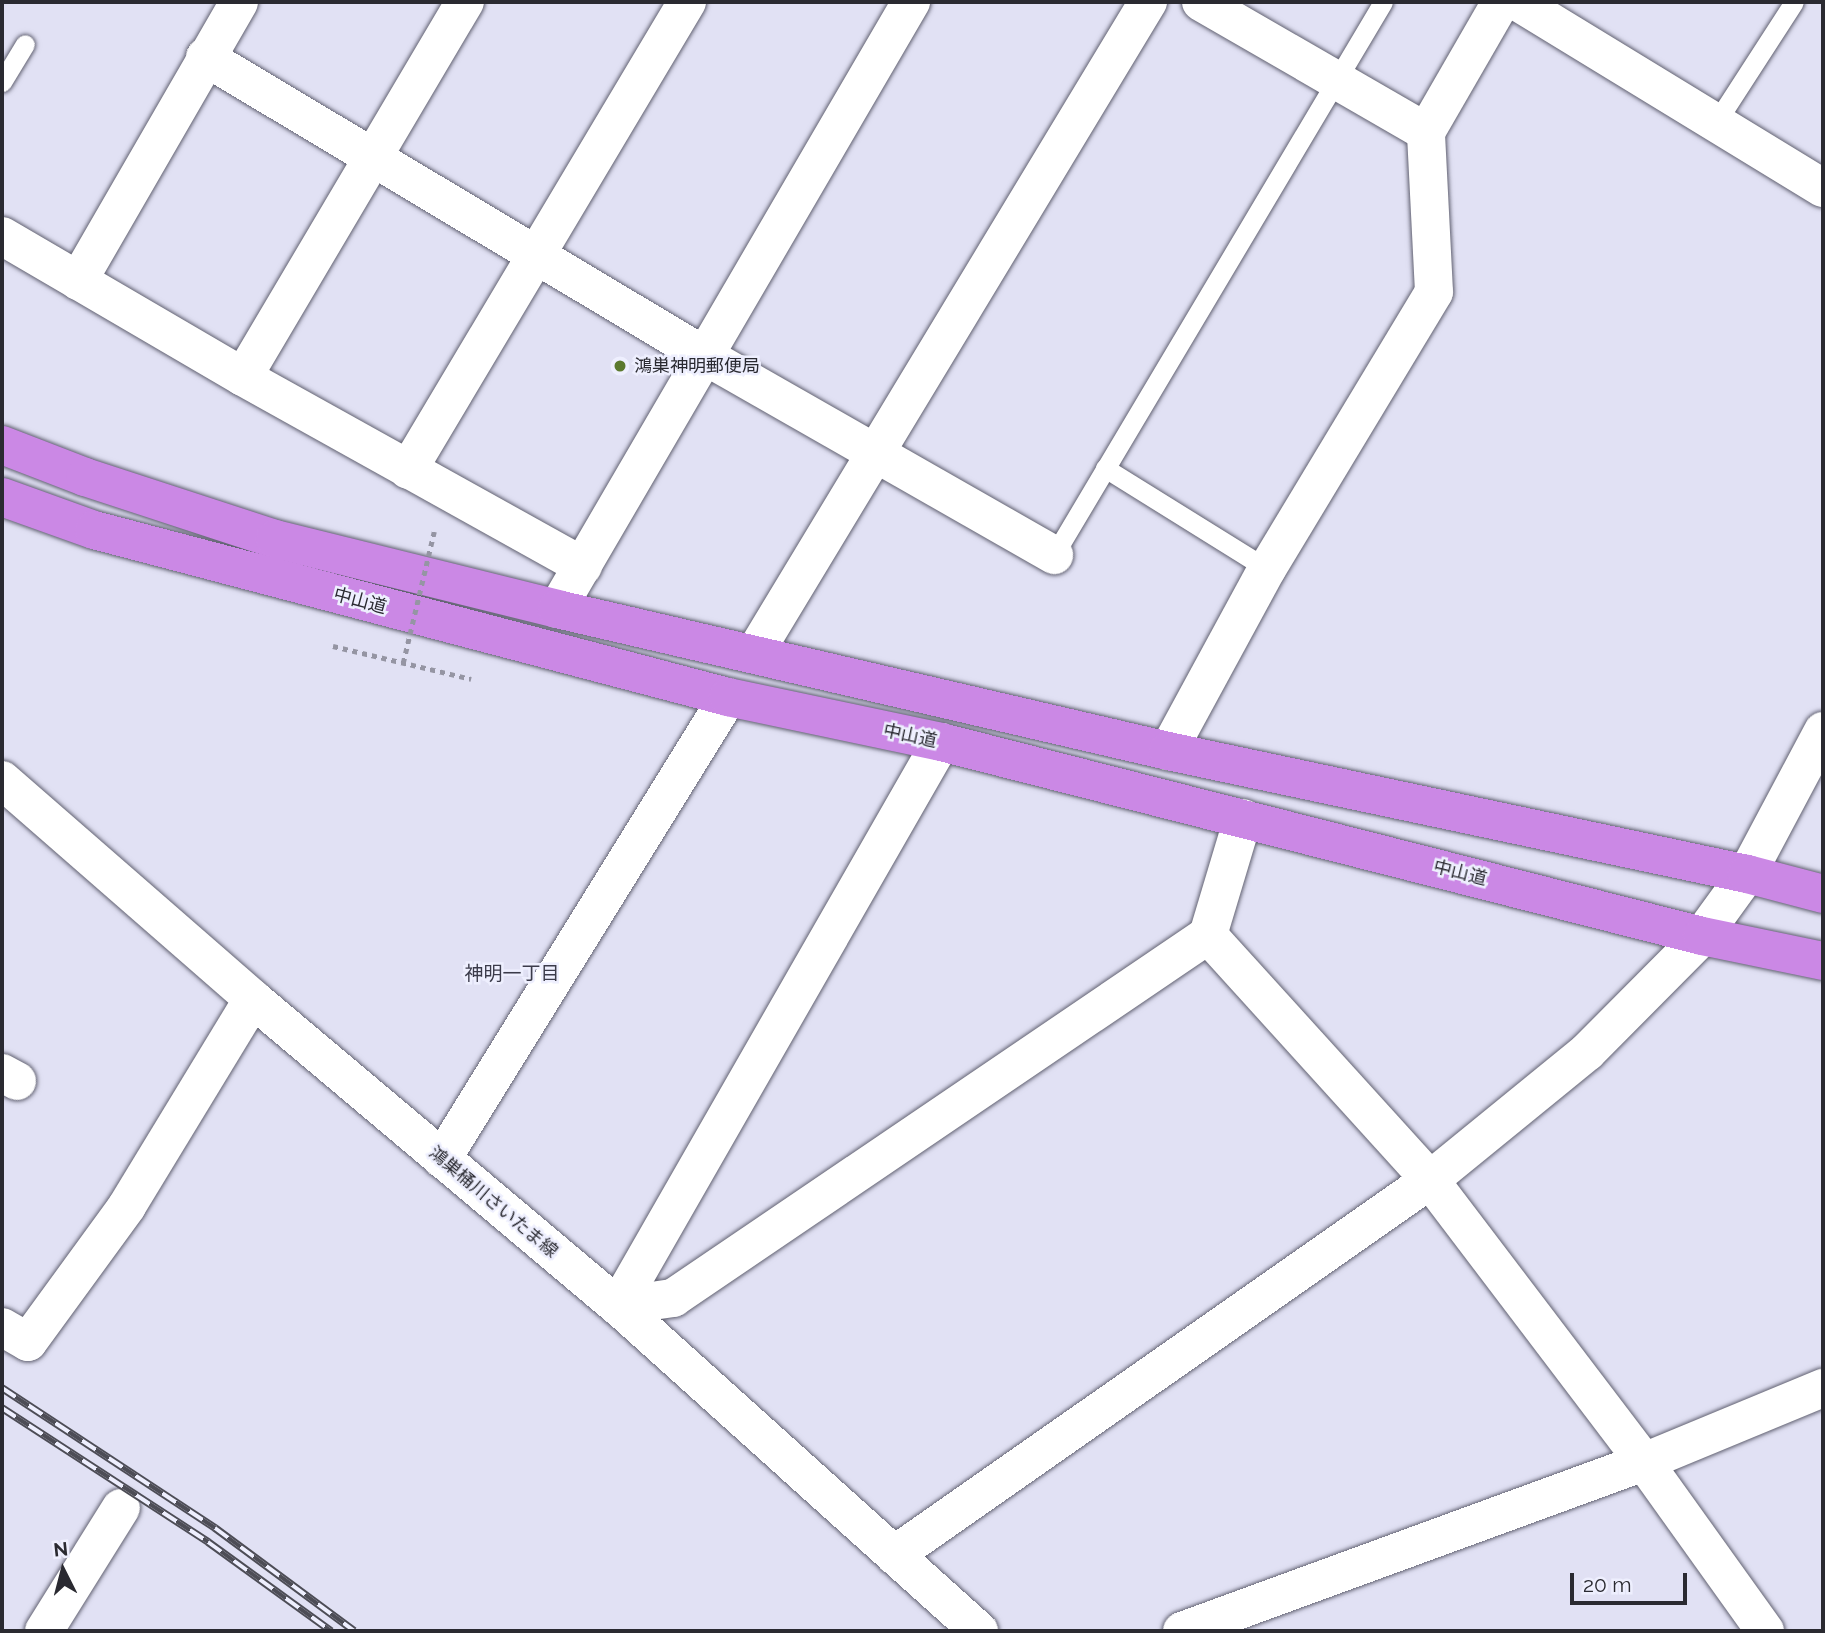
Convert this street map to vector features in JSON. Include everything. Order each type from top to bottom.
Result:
[{"type":"highway","points":[[2,445],[85,477],[275,539],[557,609],[1168,751],[1747,874],[1823,894]]},
{"type":"highway","name":"中山道","points":[[2,497],[94,530],[728,697],[941,742],[1702,936],[1823,961]]},
{"type":"street","points":[[78,281],[239,2]]},
{"type":"street","points":[[243,377],[465,2]]},
{"type":"street","points":[[408,470],[687,2]]},
{"type":"street","points":[[557,609],[911,2]]},
{"type":"street","points":[[754,654],[1148,2]]},
{"type":"street","points":[[1201,2],[1426,132]]},
{"type":"street","points":[[1168,751],[1267,569],[1434,292],[1426,132],[1501,2]]},
{"type":"street","points":[[1518,2],[1823,188]]},
{"type":"street","points":[[205,57],[705,356],[1054,555]]},
{"type":"street","points":[[2,236],[243,377],[583,566]]},
{"type":"street","points":[[442,1159],[728,697]]},
{"type":"street","points":[[894,1555],[1430,1180],[1587,1052],[1702,936],[1747,874],[1821,739]]},
{"type":"street","points":[[618,1306],[941,742]]},
{"type":"street","name":"鴻巣桶川さいたま線","points":[[2,780],[253,999],[618,1306],[979,1631]]},
{"type":"street","points":[[618,1306],[673,1298],[1208,935],[1243,818]]},
{"type":"street","points":[[1208,935],[1430,1180],[1644,1462],[1765,1631]]},
{"type":"street","points":[[2,1327],[28,1342],[127,1206],[253,999]]},
{"type":"street","points":[[1182,1631],[1644,1462],[1823,1388]]},
{"type":"street","points":[[44,1631],[121,1508]]},
{"type":"lane","points":[[1054,555],[1383,2]]},
{"type":"lane","points":[[1716,124],[1794,2]]},
{"type":"lane","points":[[2,82],[25,44]]},
{"type":"lane","points":[[1105,468],[1267,569]]},
{"type":"path","points":[[403,663],[434,532]]},
{"type":"path","points":[[333,646],[471,679]]},
{"type":"railway","points":[[2,1388],[215,1528],[354,1631]]},
{"type":"railway","points":[[2,1408],[208,1542],[331,1631]]},
{"type":"place","name":"鴻巣神明郵便局","points":[[620,366]]},
{"type":"district","name":"神明一丁目","points":[[512,974]]}]
